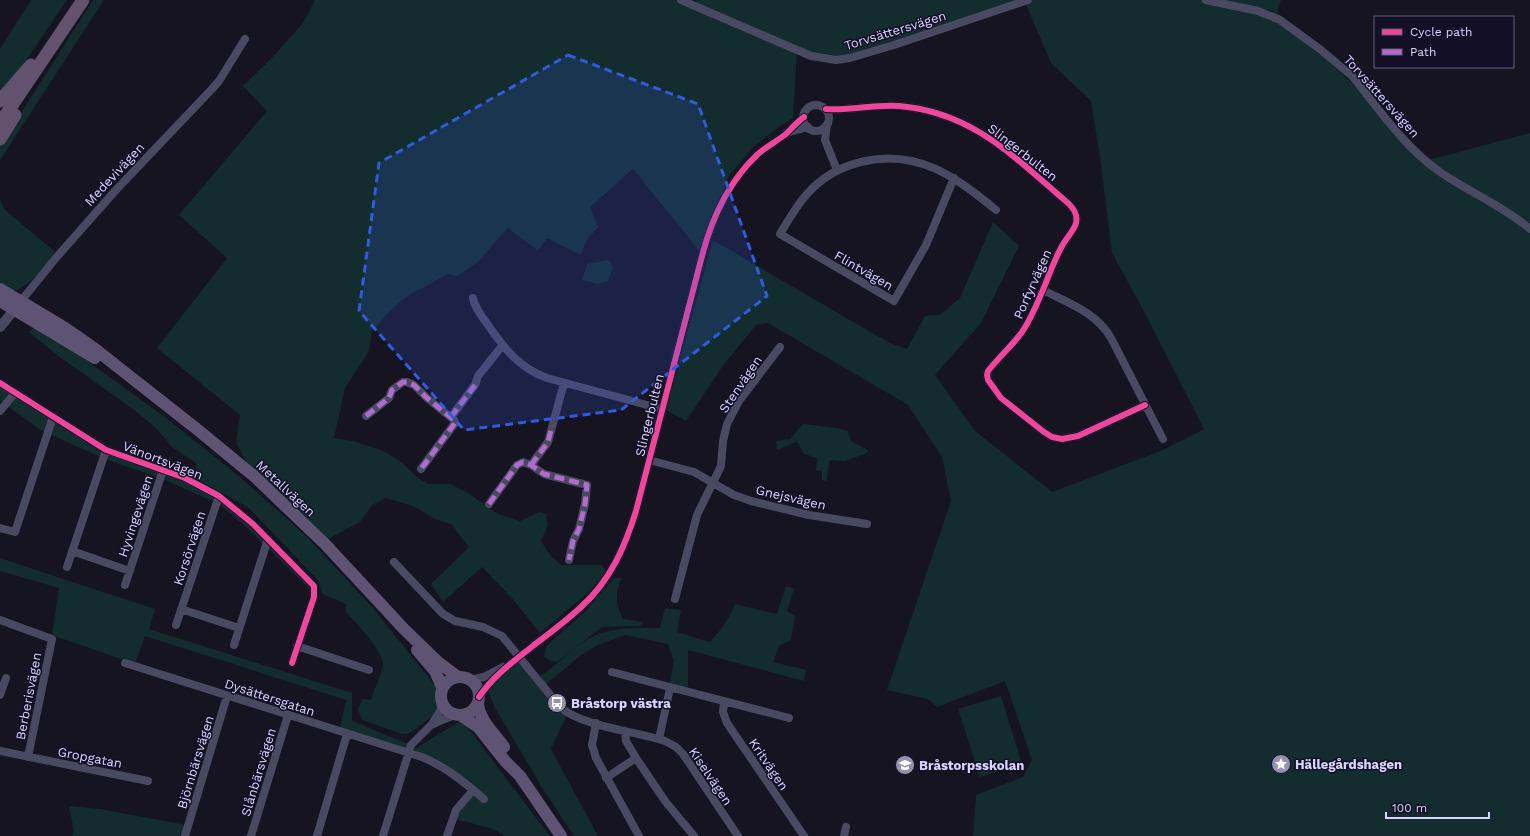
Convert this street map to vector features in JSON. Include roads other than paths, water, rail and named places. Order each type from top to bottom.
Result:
[{"type":"highway","points":[[0,123],[46,52],[77,0]]},
{"type":"highway","points":[[0,116],[83,0]]},
{"type":"highway","points":[[0,101],[46,52]]},
{"type":"highway","points":[[0,139],[17,112],[46,52]]},
{"type":"main road","name":"Metallvägen","points":[[0,289],[18,305]]},
{"type":"main road","name":"Metallvägen","points":[[0,300],[18,305],[65,328],[198,430],[254,476],[324,544],[438,662],[464,678],[478,689],[480,714],[510,756],[520,776],[561,836]]},
{"type":"main road","name":"Metallvägen","points":[[404,628],[419,654],[435,671],[442,687],[440,696],[442,704],[447,711],[459,715],[478,727],[505,762],[520,776]]},
{"type":"main road","points":[[442,687],[449,680],[464,678]]},
{"type":"main road","points":[[459,715],[470,713],[478,700]]},
{"type":"street","name":"Torvsättersvägen","points":[[681,0],[811,56],[836,60],[850,58],[894,45],[1028,0]]},
{"type":"street","name":"Torvsättersvägen","points":[[1206,0],[1265,13],[1287,25],[1352,76],[1390,123],[1420,156],[1455,182],[1530,229]]},
{"type":"street","name":"Medevivägen","points":[[0,327],[55,259],[115,191],[215,86],[245,39]]},
{"type":"street","points":[[825,140],[829,116],[826,109],[821,106],[812,106],[805,111],[804,121],[825,140],[837,170]]},
{"type":"street","name":"Slingerbulten","points":[[826,109],[845,110],[863,107],[898,106],[926,110],[953,118],[993,140],[1064,199]]},
{"type":"street","name":"Slingerbulten","points":[[828,123],[845,110]]},
{"type":"street","name":"Slingerbulten","points":[[478,700],[488,685],[512,662],[581,607],[606,579],[618,558],[631,529],[702,256],[715,216],[726,194],[741,173],[758,154],[804,117]]},
{"type":"street","points":[[812,129],[822,130],[828,123]]},
{"type":"street","name":"Slingerbulten","points":[[786,133],[812,129]]},
{"type":"street","name":"Flintvägen","points":[[954,178],[926,245],[894,301],[780,234],[807,194],[819,182],[837,170],[868,160],[880,158],[903,158],[926,164],[954,178],[996,210]]},
{"type":"street","name":"Porfyrvägen","points":[[1064,199],[1076,212],[1077,221],[1073,230],[1062,245],[1032,314],[1022,332],[1010,348],[987,373],[988,380],[1001,398],[1044,432],[1052,437],[1062,439],[1078,436],[1145,404]]},
{"type":"street","name":"Porfyrvägen","points":[[1043,290],[1085,311],[1093,316],[1104,327],[1163,439]]},
{"type":"street","points":[[473,298],[480,314],[502,346],[529,371],[564,383],[662,409]]},
{"type":"street","points":[[451,417],[474,385],[478,376],[502,346]]},
{"type":"street","name":"Stenvägen","points":[[713,482],[721,466],[724,434],[732,414],[739,401],[780,347]]},
{"type":"street","points":[[366,416],[389,398],[392,390],[403,382],[407,382],[414,385],[427,398],[451,417],[455,423],[421,469]]},
{"type":"street","name":"Vänortsvägen","points":[[0,383],[106,450],[186,478],[219,496],[241,513],[314,586],[314,597],[292,663]]},
{"type":"street","points":[[531,465],[548,442],[564,383]]},
{"type":"street","points":[[0,411],[16,393]]},
{"type":"street","points":[[0,528],[14,532],[53,417]]},
{"type":"street","points":[[67,567],[106,450]]},
{"type":"street","name":"Gnejsvägen","points":[[649,460],[684,468],[740,497],[758,503],[809,515],[867,524]]},
{"type":"street","points":[[489,504],[517,465],[523,462],[531,465],[544,474],[587,485],[580,529],[573,541],[569,560]]},
{"type":"street","name":"Hyvingevägen","points":[[125,585],[163,470]]},
{"type":"street","points":[[675,599],[698,515],[713,482]]},
{"type":"street","name":"Korsörvägen","points":[[176,625],[219,496]]},
{"type":"street","points":[[234,645],[268,539]]},
{"type":"street","name":"Hyvingevägen","points":[[72,551],[130,570]]},
{"type":"street","name":"Kiselvägen","points":[[394,562],[443,614],[455,621],[483,627],[497,633],[506,640],[566,713],[577,718],[659,739],[672,744],[683,754],[738,836]]},
{"type":"street","points":[[181,609],[239,628]]},
{"type":"street","name":"Berberisvägen","points":[[0,620],[52,638],[28,757]]},
{"type":"street","points":[[298,646],[369,670]]},
{"type":"street","name":"Slingerbulten","points":[[464,678],[484,677],[512,662]]},
{"type":"street","name":"Dysättersgatan","points":[[125,663],[428,760],[444,768],[484,800]]},
{"type":"street","points":[[612,672],[789,718]]},
{"type":"street","points":[[0,695],[6,678]]},
{"type":"street","points":[[659,739],[670,688]]},
{"type":"street","name":"Björnbärsvägen","points":[[185,836],[227,696]]},
{"type":"street","name":"Kritvägen","points":[[724,702],[723,712],[727,723],[804,836]]},
{"type":"street","points":[[383,836],[412,742],[431,725],[440,711],[442,704]]},
{"type":"street","name":"Slånbärsvägen","points":[[251,836],[288,715]]},
{"type":"street","points":[[431,725],[459,715]]},
{"type":"street","points":[[596,723],[593,736],[593,751],[606,778],[639,836]]},
{"type":"street","points":[[625,730],[626,741],[636,758],[665,802],[694,836]]},
{"type":"street","points":[[317,836],[347,734]]},
{"type":"street","name":"Gropgatan","points":[[0,751],[148,781]]},
{"type":"street","points":[[606,778],[636,758]]},
{"type":"street","points":[[447,836],[453,815],[473,790]]},
{"type":"street","points":[[844,836],[846,827]]},
{"type":"place","name":"Bråstorp västra","points":[[557,703]]},
{"type":"place","name":"Hällegårdshagen","points":[[1281,764]]},
{"type":"place","name":"Bråstorpsskolan","points":[[905,765]]}]
